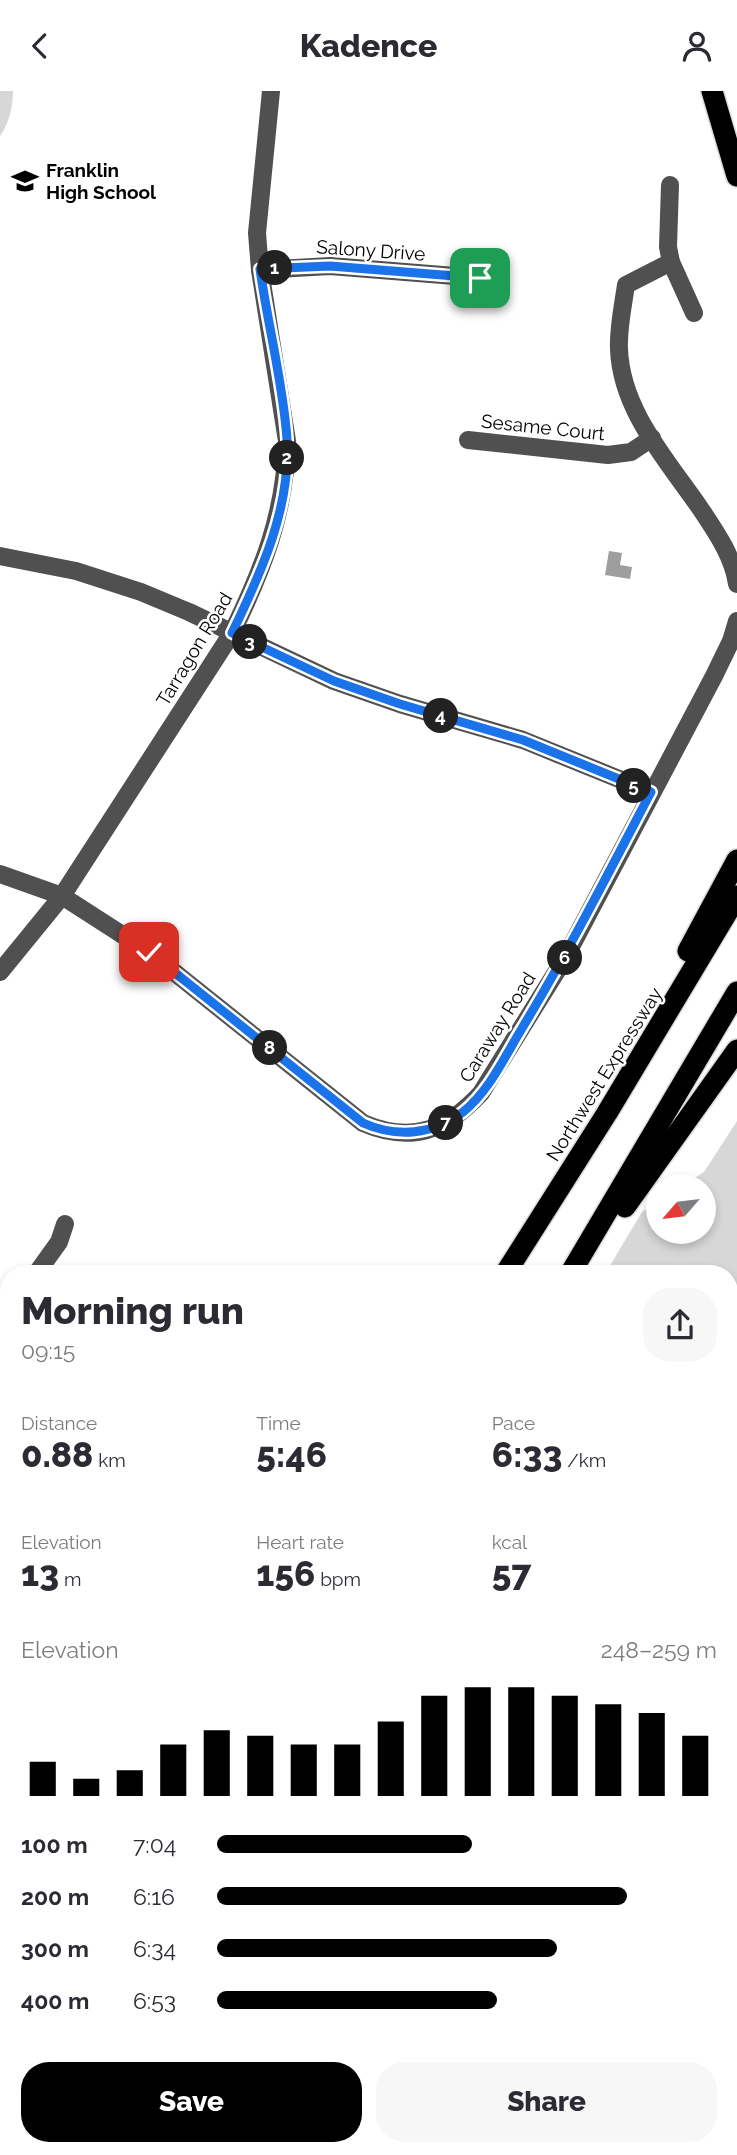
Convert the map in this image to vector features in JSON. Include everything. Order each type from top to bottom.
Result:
[{"type":"highway","points":[[712,91],[737,176]]},
{"type":"highway","points":[[724,91],[724,130]]},
{"type":"highway","points":[[607,1112],[667,988],[737,860]]},
{"type":"highway","name":"Northwest Expressway","points":[[511,1265],[607,1112],[737,895]]},
{"type":"highway","points":[[575,1265],[737,992]]},
{"type":"highway","points":[[582,1265],[737,1050]]},
{"type":"street","name":"Tarragon Road","points":[[0,972],[62,896],[232,633],[265,561],[277,520],[286,468],[284,417],[260,269],[257,233],[271,91]]},
{"type":"street","points":[[670,185],[668,247],[671,263],[694,313]]},
{"type":"street","points":[[671,263],[626,285],[619,349],[623,376],[638,417],[723,544],[735,571],[737,584]]},
{"type":"street","name":"Salony Drive","points":[[260,269],[330,266],[480,278]]},
{"type":"street","name":"Sesame Court","points":[[468,440],[608,455],[631,452],[652,438]]},
{"type":"street","points":[[0,556],[76,571],[141,592],[334,681],[400,704],[523,740],[651,792]]},
{"type":"street","name":"Caraway Road","points":[[0,874],[62,896],[149,952],[363,1123],[382,1131],[402,1133],[434,1129],[465,1111],[493,1076],[565,958],[714,676],[731,641],[737,621]]},
{"type":"street","points":[[42,1265],[59,1242],[65,1224]]},
{"type":"shaded area","points":[[0,91],[13,91],[10,115],[0,136]]},
{"type":"shaded area","points":[[609,551],[622,553],[620,565],[632,567],[630,579],[605,575]]},
{"type":"shaded area","points":[[737,1121],[737,1265],[610,1265],[646,1209],[646,1244],[716,1244],[716,1174],[701,1174]]},
{"type":"place","name":"Franklin High School","points":[[25,181]]},
{"type":"route","points":[[149,952],[363,1123],[382,1131],[402,1133],[434,1129],[465,1111],[493,1076],[565,958],[651,792],[523,740],[400,704],[334,681],[232,633],[254,587],[275,532],[286,468],[284,417],[260,269],[330,266],[480,278]]}]
